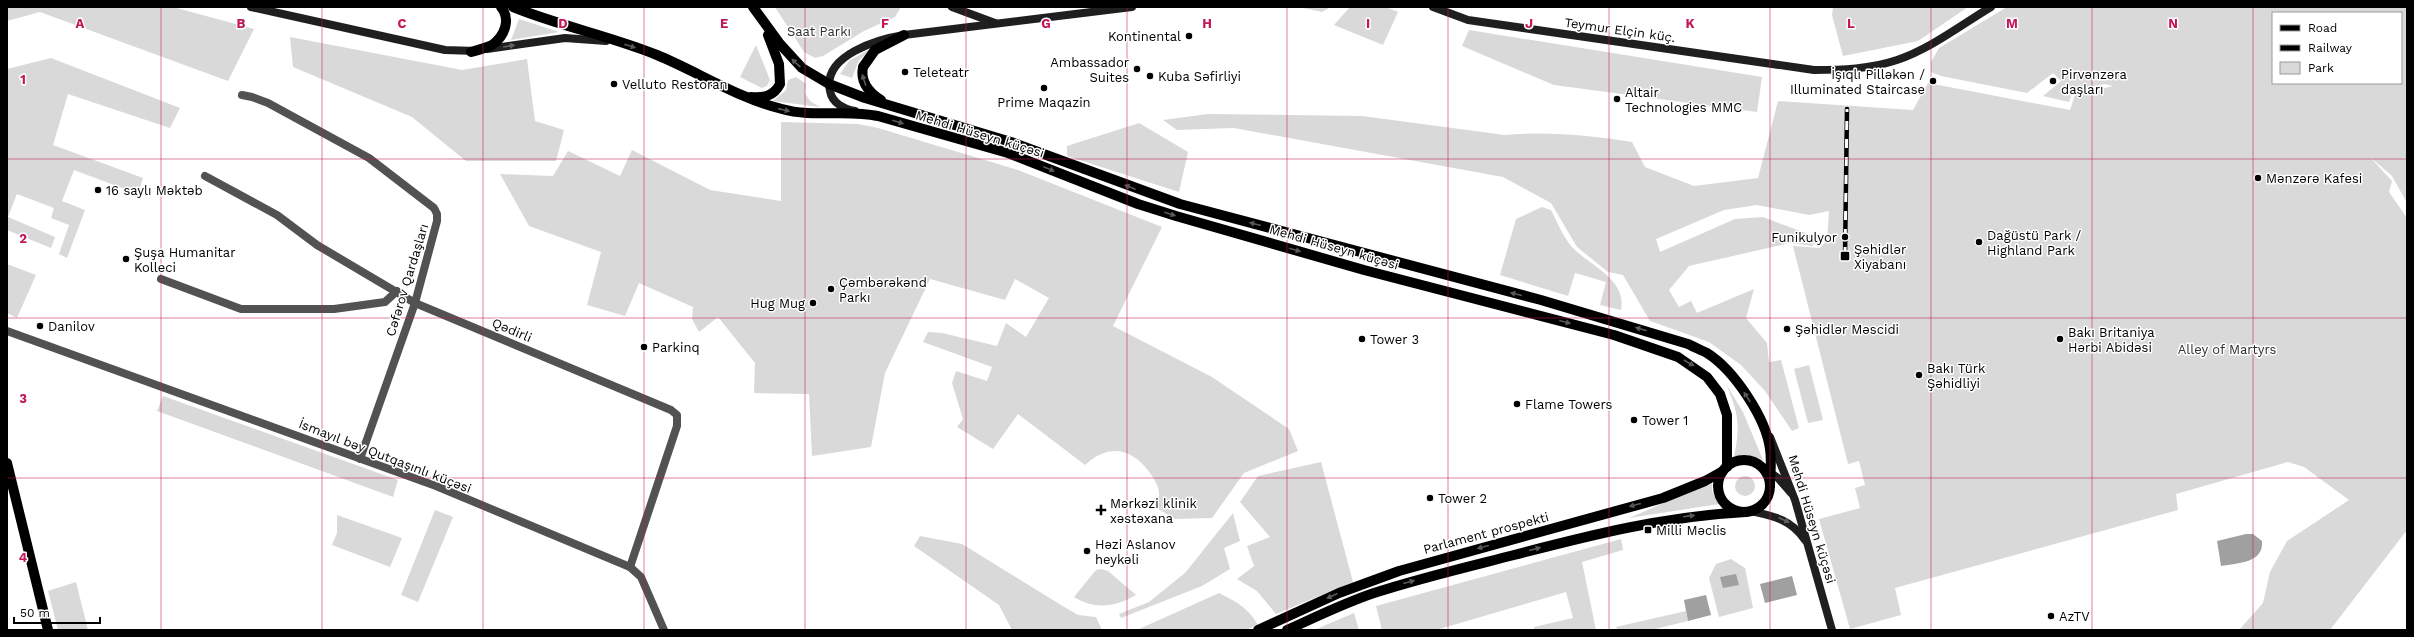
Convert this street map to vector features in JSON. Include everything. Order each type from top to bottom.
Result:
[{"type":"main road","points":[[251,7],[445,50],[471,52],[565,38],[615,42]]},
{"type":"main road","points":[[471,52],[492,45],[503,33],[506,14],[501,7]]},
{"type":"main road","name":"Mehdi Hüseyn küçəsi","points":[[514,7],[564,26],[657,56],[771,106],[795,112],[860,112],[1008,153],[1138,204],[1176,216],[1364,270],[1607,333],[1678,357],[1704,373],[1720,394],[1728,415],[1725,469]]},
{"type":"main road","points":[[747,96],[763,97],[772,94],[780,84],[779,64],[763,21],[754,7]]},
{"type":"main road","points":[[952,7],[997,24]]},
{"type":"main road","points":[[860,112],[841,106],[835,101],[831,95],[829,84],[836,66],[849,54],[878,41],[904,35],[1132,7]]},
{"type":"main road","name":"Teymur Elçin küç.","points":[[1433,7],[1468,20],[1814,70],[1873,66],[1897,60],[1928,46],[1991,7]]},
{"type":"main road","name":"Mehdi Hüseyn küçəsi","points":[[763,21],[792,59],[802,68],[829,84],[891,106],[1012,142],[1180,204],[1541,300],[1688,344],[1708,354],[1723,366],[1741,388],[1761,419],[1782,464],[1796,500],[1832,630]]},
{"type":"main road","points":[[891,106],[867,89],[862,72],[866,60],[875,50],[904,35]]},
{"type":"main road","name":"Mehdi Hüseyn küçəsi","points":[[1761,419],[1771,450],[1770,486]]},
{"type":"main road","points":[[1796,500],[1784,483],[1770,471],[1753,461],[1740,461],[1725,469],[1719,483],[1723,501],[1733,510],[1785,520],[1796,528],[1808,544]]},
{"type":"main road","points":[[7,463],[48,630]]},
{"type":"main road","points":[[1288,630],[1378,592],[1574,539],[1656,521],[1707,514],[1748,512],[1763,504],[1770,486],[1767,474],[1758,464]]},
{"type":"main road","name":"Parlament prospekti","points":[[1258,630],[1339,593],[1399,571],[1663,498],[1700,483],[1725,469]]},
{"type":"street","name":"Cəfərov Qardaşları","points":[[242,96],[252,97],[268,103],[369,158],[434,208],[437,214],[437,220],[415,303],[360,459]]},
{"type":"street","name":"Qədirli","points":[[205,176],[277,215],[317,245],[415,303],[671,410],[677,415],[677,426],[630,567]]},
{"type":"street","points":[[161,279],[241,309],[334,309],[385,302],[397,291]]},
{"type":"street","name":"İsmayıl bəy Qutqaşınlı küçəsi","points":[[7,331],[436,486],[630,567]]},
{"type":"street","points":[[630,567],[641,577],[664,630]]},
{"type":"green space","points":[[7,7],[173,7],[254,29],[228,81],[40,12],[7,21]]},
{"type":"green space","name":"Saat Parkı","points":[[775,7],[901,7],[895,17],[864,31],[823,56],[815,58],[804,52]]},
{"type":"green space","points":[[1298,7],[1331,7],[1322,12]]},
{"type":"green space","points":[[1350,7],[1386,7],[1398,12],[1383,45],[1334,25]]},
{"type":"green space","points":[[1833,7],[1968,7],[1918,41],[1843,56],[1832,15]]},
{"type":"green space","name":"Alley of Martyrs","points":[[2007,7],[2407,7],[2407,203],[2392,176],[2370,157],[2392,181],[2389,192],[2407,218],[2407,530],[2330,630],[2239,630],[2263,603],[2270,572],[2287,541],[2349,500],[2304,467],[2288,462],[2176,494],[2178,510],[1895,588],[1901,615],[1850,629],[1819,519],[1860,508],[1855,488],[1865,485],[1859,461],[1848,464],[1793,246],[1820,248],[1827,240],[1829,211],[1809,215],[1757,205],[1724,210],[1656,239],[1660,252],[1735,219],[1763,217],[1819,238],[1812,246],[1790,243],[1689,266],[1669,290],[1679,307],[1691,301],[1697,313],[1754,289],[1746,318],[1767,343],[1769,362],[1781,360],[1799,428],[1792,431],[1765,391],[1741,365],[1709,342],[1650,321],[1623,275],[1608,272],[1577,247],[1551,203],[1503,177],[1234,128],[1177,130],[1163,120],[1208,114],[1362,116],[1505,135],[1537,133],[1600,137],[1632,142],[1645,167],[1694,186],[1758,178],[1778,101],[1913,110],[1928,83],[2070,110],[2075,95],[2113,86],[2104,84],[2073,91],[2069,102],[2043,96],[2061,81],[2053,73],[2027,93],[1941,76],[1931,72],[1931,62],[1939,48]]},
{"type":"green space","points":[[519,19],[559,32],[511,40]]},
{"type":"green space","points":[[1469,30],[1762,77],[1757,112],[1554,85],[1462,46]]},
{"type":"green space","points":[[290,37],[462,70],[527,59],[535,121],[564,130],[556,161],[466,161],[412,117],[293,67]]},
{"type":"green space","points":[[756,45],[770,80],[767,86],[762,88],[740,77]]},
{"type":"green space","points":[[877,45],[859,60],[852,78],[840,74],[849,61]]},
{"type":"green space","points":[[51,58],[180,108],[170,128],[68,94],[53,145],[143,178],[138,194],[74,170],[62,201],[85,210],[67,258],[59,254],[69,225],[51,218],[54,208],[17,194],[8,217],[55,237],[51,248],[7,230],[7,69]]},
{"type":"green space","points":[[796,77],[806,84],[805,93],[810,101],[820,107],[773,101],[786,90],[788,80]]},
{"type":"green space","points":[[781,122],[858,124],[878,128],[1018,170],[1162,227],[1113,326],[1212,377],[1289,429],[1298,451],[1244,473],[1212,518],[1175,519],[1155,507],[1159,494],[1155,481],[1150,473],[1136,458],[1128,454],[1120,451],[1103,453],[1085,465],[1018,414],[993,449],[957,427],[963,419],[952,383],[956,371],[987,381],[992,367],[923,342],[928,332],[942,333],[997,346],[1006,323],[1026,337],[1049,298],[1015,279],[1005,300],[930,279],[885,373],[871,447],[812,456],[809,394],[754,393],[755,363],[718,317],[699,332],[692,319],[693,307],[639,283],[625,316],[587,305],[601,252],[529,226],[500,174],[553,176],[568,151],[620,176],[632,150],[710,190],[781,201]]},
{"type":"green space","points":[[1139,123],[1188,152],[1179,192],[1067,156],[1067,146]]},
{"type":"green space","points":[[1542,207],[1551,210],[1571,246],[1613,281],[1618,289],[1621,299],[1621,310],[1600,305],[1606,282],[1575,273],[1568,296],[1500,275],[1516,219]]},
{"type":"green space","points":[[7,264],[36,275],[17,318],[7,313]]},
{"type":"green space","points":[[1809,365],[1823,420],[1808,423],[1794,369]]},
{"type":"green space","points":[[1726,384],[1743,412],[1763,460],[1748,455],[1734,456],[1738,427],[1736,411]]},
{"type":"green space","points":[[163,396],[398,480],[393,497],[157,411]]},
{"type":"green space","points":[[1321,462],[1353,582],[1276,614],[1257,591],[1237,579],[1254,566],[1247,546],[1270,537],[1240,502],[1258,476]]},
{"type":"green space","points":[[1745,476],[1752,479],[1755,486],[1752,493],[1745,496],[1738,493],[1735,486],[1738,479]]},
{"type":"green space","points":[[1712,482],[1712,491],[1719,504],[1629,518]]},
{"type":"green space","points":[[435,510],[453,517],[418,602],[401,595]]},
{"type":"green space","points":[[1233,513],[1240,541],[1224,548],[1230,569],[1202,586],[1121,618],[1119,614],[1149,602],[1185,573]]},
{"type":"green space","points":[[337,515],[402,538],[390,567],[332,545],[337,533]]},
{"type":"green space","points":[[920,536],[962,544],[1078,615],[1096,617],[1102,630],[1012,630],[999,605],[914,546]]},
{"type":"green space","points":[[1621,539],[1623,550],[1582,562],[1596,630],[1534,630],[1534,627],[1573,618],[1566,592],[1436,630],[1382,630],[1376,606]]},
{"type":"green space","points":[[1731,559],[1745,568],[1753,608],[1719,617],[1709,578],[1716,564]]},
{"type":"green space","points":[[1101,569],[1108,571],[1136,595],[1120,602],[1105,605],[1090,604],[1074,597],[1096,570]]},
{"type":"green space","points":[[76,582],[88,630],[58,630],[48,591]]},
{"type":"green space","points":[[1219,593],[1242,606],[1258,625],[1246,630],[1137,630]]},
{"type":"green space","points":[[1686,611],[1688,621],[1651,630],[1618,630],[1616,627]]},
{"type":"green space","points":[[1354,613],[1359,630],[1314,630]]},
{"type":"shaded area","points":[[2246,534],[2253,534],[2262,541],[2262,548],[2259,554],[2249,561],[2221,566],[2217,541]]},
{"type":"shaded area","points":[[1736,574],[1739,585],[1723,588],[1720,577]]},
{"type":"shaded area","points":[[1792,576],[1797,595],[1765,603],[1760,584]]},
{"type":"shaded area","points":[[1706,595],[1711,615],[1688,621],[1684,600]]},
{"type":"railway","points":[[1845,256],[1847,109]]},
{"type":"place","name":"Kontinental","points":[[1189,36]]},
{"type":"place","name":"Ambassador Suites","points":[[1137,69]]},
{"type":"place","name":"Teleteatr","points":[[905,72]]},
{"type":"place","name":"Kuba Səfirliyi","points":[[1150,76]]},
{"type":"place","name":"İşıqlı Pilləkən / Illuminated Staircase","points":[[1933,81]]},
{"type":"place","name":"Pirvənzəra daşları","points":[[2053,81]]},
{"type":"place","name":"Velluto Restoran","points":[[614,84]]},
{"type":"place","name":"Prime Maqazin","points":[[1044,88]]},
{"type":"place","name":"Altair Technologies MMC","points":[[1617,99]]},
{"type":"place","name":"Mənzərə Kafesi","points":[[2258,178]]},
{"type":"place","name":"16 saylı Məktəb","points":[[98,190]]},
{"type":"place","name":"Funikulyor","points":[[1845,237]]},
{"type":"place","name":"Dağüstü Park / Highland Park","points":[[1979,242]]},
{"type":"place","name":"Şəhidlər Xiyabanı","points":[[1845,256]]},
{"type":"place","name":"Şuşa Humanitar Kolleci","points":[[126,259]]},
{"type":"place","name":"Çəmbərəkənd Parkı","points":[[831,289]]},
{"type":"place","name":"Hug Mug","points":[[813,303]]},
{"type":"place","name":"Danilov","points":[[40,326]]},
{"type":"place","name":"Şəhidlər Məscidi","points":[[1787,329]]},
{"type":"place","name":"Tower 3","points":[[1362,339]]},
{"type":"place","name":"Bakı Britaniya Hərbi Abidəsi","points":[[2060,339]]},
{"type":"place","name":"Parkinq","points":[[644,347]]},
{"type":"place","name":"Bakı Türk Şəhidliyi","points":[[1919,375]]},
{"type":"place","name":"Flame Towers","points":[[1517,404]]},
{"type":"place","name":"Tower 1","points":[[1634,420]]},
{"type":"place","name":"Tower 2","points":[[1430,498]]},
{"type":"place","name":"Mərkəzi klinik xəstəxana","points":[[1101,510]]},
{"type":"place","name":"Milli Məclis","points":[[1648,530]]},
{"type":"place","name":"Həzi Aslanov heykəli","points":[[1087,551]]},
{"type":"place","name":"AzTV","points":[[2051,616]]}]
